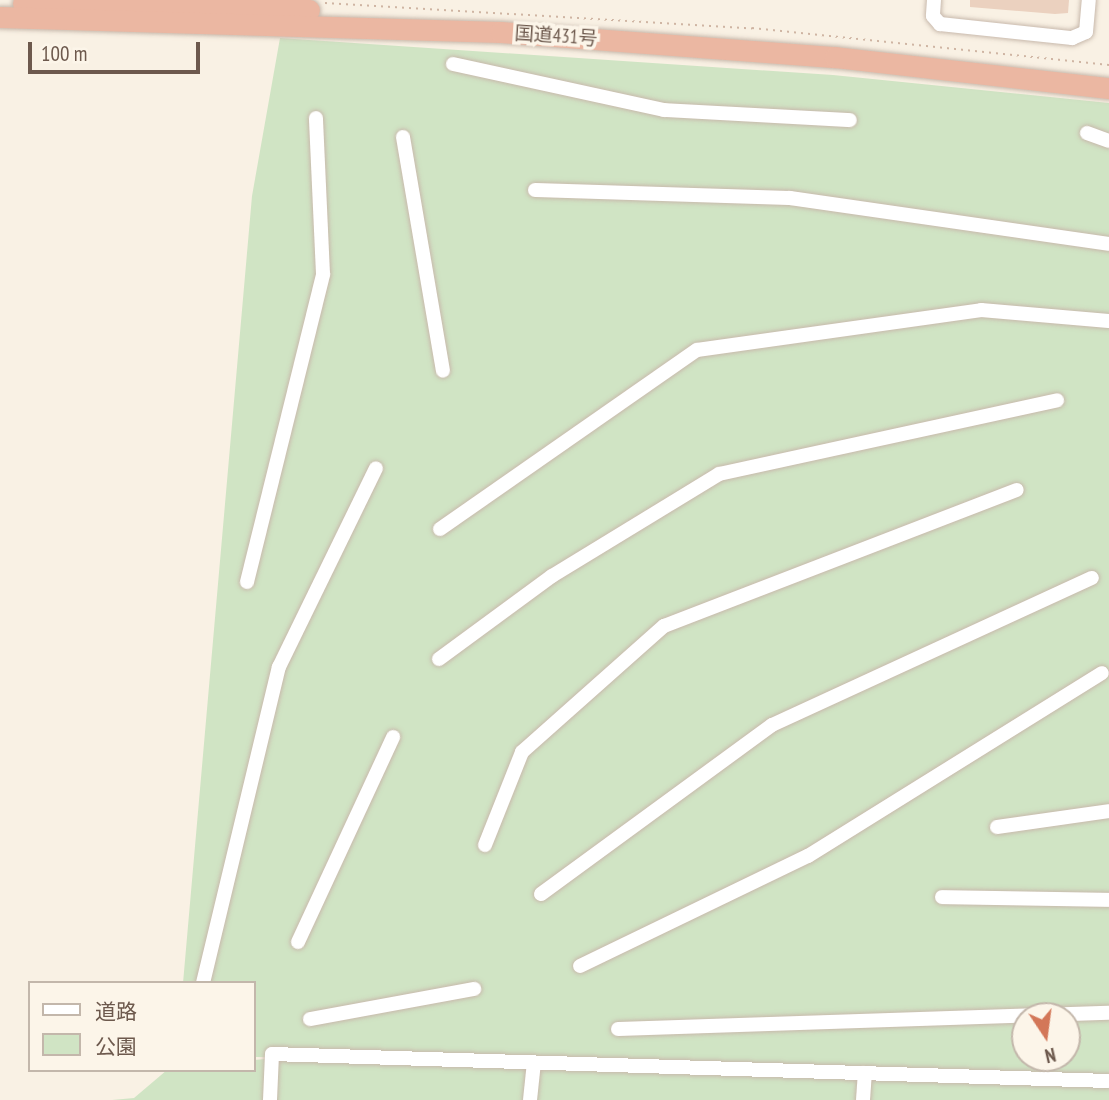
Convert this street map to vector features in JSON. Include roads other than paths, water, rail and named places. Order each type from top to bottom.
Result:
[{"type":"highway","name":"国道431号","points":[[0,3],[160,3],[653,28],[833,43],[1109,74]]},
{"type":"highway","name":"国道431号","points":[[0,18],[501,32],[835,57],[1109,88]]},
{"type":"street","points":[[934,0],[933,16],[940,24],[1072,38],[1086,32],[1089,0]]},
{"type":"street","points":[[453,64],[664,110],[850,120]]},
{"type":"street","points":[[247,582],[323,274],[316,118]]},
{"type":"street","points":[[1087,132],[1109,141]]},
{"type":"street","points":[[403,137],[443,371]]},
{"type":"street","points":[[535,190],[790,198],[1109,244]]},
{"type":"street","points":[[440,529],[696,350],[981,310],[1109,321]]},
{"type":"street","points":[[439,659],[552,576],[719,474],[1056,400]]},
{"type":"street","points":[[204,981],[279,667],[376,468]]},
{"type":"street","points":[[485,845],[522,752],[664,626],[1017,489]]},
{"type":"street","points":[[541,894],[772,725],[1092,578]]},
{"type":"street","points":[[580,966],[808,856],[1102,673]]},
{"type":"street","points":[[298,942],[393,737]]},
{"type":"street","points":[[997,827],[1109,811]]},
{"type":"street","points":[[942,897],[1109,900]]},
{"type":"street","points":[[310,1019],[474,989]]},
{"type":"street","points":[[618,1029],[1109,1013]]},
{"type":"street","points":[[270,1100],[272,1054],[1109,1081]]},
{"type":"street","points":[[530,1100],[534,1064]]},
{"type":"street","points":[[863,1100],[864,1073]]}]
